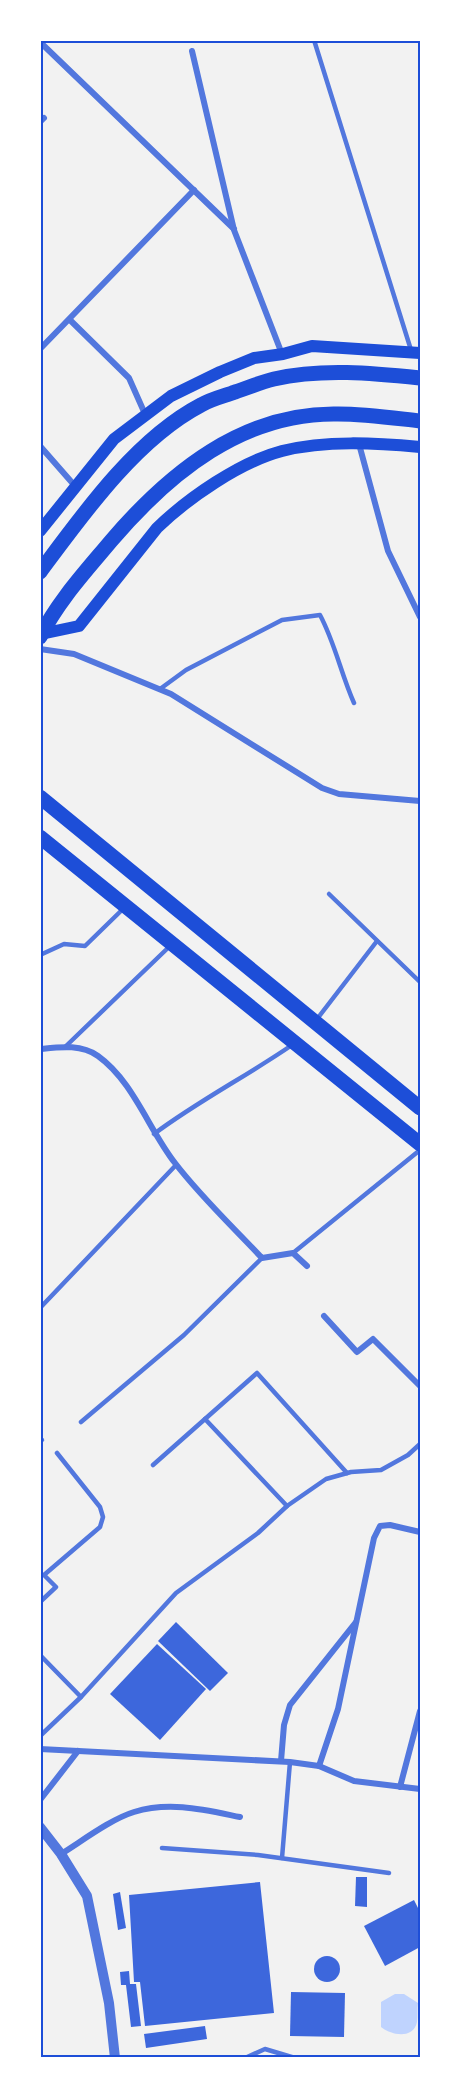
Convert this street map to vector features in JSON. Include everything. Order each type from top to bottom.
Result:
[{"type":"main road","points":[[40,531],[114,439],[171,396],[220,372],[254,358],[324,346],[416,353]]},
{"type":"main road","points":[[40,572],[73,528],[130,461],[166,427],[202,404],[274,379],[315,373],[379,374],[420,378]]},
{"type":"main road","points":[[41,638],[74,585],[157,491],[226,440],[260,427],[337,414],[420,421]]},
{"type":"main road","points":[[41,638],[79,626],[157,528],[172,513],[254,460],[307,446],[359,444],[420,447]]},
{"type":"main road","points":[[40,797],[420,1108]]},
{"type":"main road","points":[[40,837],[297,1041],[420,1144]]},
{"type":"street","points":[[40,42],[234,230]]},
{"type":"street","points":[[192,51],[234,230],[283,354]]},
{"type":"street","points":[[40,349],[194,190]]},
{"type":"street","points":[[70,320],[129,378],[145,414]]},
{"type":"street","points":[[359,444],[388,551],[420,617]]},
{"type":"street","points":[[40,446],[75,486]]},
{"type":"street","points":[[41,638],[160,689],[193,706],[306,781],[322,788],[339,794],[420,801]]},
{"type":"street","points":[[40,1049],[65,1047],[84,1049],[99,1057],[128,1089],[154,1134],[176,1165],[262,1258],[293,1253],[307,1266]]},
{"type":"street","points":[[324,1316],[357,1352],[373,1339],[420,1386]]},
{"type":"street","points":[[319,1766],[338,1709],[359,1619],[374,1538],[380,1526],[390,1525],[420,1532]]},
{"type":"street","points":[[281,1761],[284,1725],[290,1705],[302,1687],[359,1619]]},
{"type":"street","points":[[400,1787],[420,1711]]},
{"type":"street","points":[[40,1749],[281,1761],[319,1766],[354,1781],[420,1789]]},
{"type":"street","points":[[40,1800],[78,1751]]},
{"type":"street","points":[[61,1854],[132,1812],[166,1806],[194,1808],[240,1817]]},
{"type":"street","points":[[40,1827],[61,1854],[87,1896],[109,2003],[115,2058]]},
{"type":"lane","points":[[314,40],[416,353]]},
{"type":"lane","points":[[160,689],[186,670],[282,620],[320,615],[331,634],[342,675],[354,703]]},
{"type":"lane","points":[[329,894],[420,982]]},
{"type":"lane","points":[[40,955],[64,944],[85,946],[126,905]]},
{"type":"lane","points":[[314,1022],[377,941]]},
{"type":"lane","points":[[65,1047],[173,943]]},
{"type":"lane","points":[[154,1134],[194,1104],[246,1077],[297,1041]]},
{"type":"lane","points":[[293,1253],[420,1150]]},
{"type":"lane","points":[[40,1308],[176,1165]]},
{"type":"lane","points":[[81,1422],[184,1335],[262,1258]]},
{"type":"lane","points":[[40,1294],[47,1299]]},
{"type":"lane","points":[[153,1465],[257,1373],[347,1473]]},
{"type":"lane","points":[[206,1419],[287,1506]]},
{"type":"lane","points":[[40,1736],[81,1697],[176,1593],[258,1533],[287,1506],[326,1479],[347,1473],[381,1470],[408,1455],[420,1444]]},
{"type":"lane","points":[[40,1602],[56,1587],[44,1575],[100,1527],[103,1516],[100,1507],[57,1453]]},
{"type":"lane","points":[[40,1654],[81,1697]]},
{"type":"lane","points":[[282,1858],[290,1762]]},
{"type":"lane","points":[[162,1848],[282,1858],[389,1873]]},
{"type":"lane","points":[[245,2058],[266,2049],[295,2058]]},
{"type":"water","points":[[395,1994],[404,1994],[418,2003],[415,2028],[406,2034],[396,2034],[381,2027],[381,2002]]},
{"type":"building","points":[[176,1622],[228,1673],[210,1691],[158,1641]]},
{"type":"building","points":[[157,1644],[206,1689],[160,1740],[110,1694]]},
{"type":"building","points":[[356,1877],[367,1877],[367,1907],[355,1906]]},
{"type":"building","points":[[260,1882],[274,2013],[145,2026],[140,1982],[134,1982],[129,1895]]},
{"type":"building","points":[[120,1892],[126,1928],[118,1930],[113,1894]]},
{"type":"building","points":[[414,1900],[420,1912],[420,1947],[385,1966],[364,1926]]},
{"type":"building","points":[[327,1956],[336,1960],[340,1969],[336,1978],[327,1982],[318,1978],[314,1969],[318,1960]]},
{"type":"building","points":[[129,1971],[130,1984],[136,1984],[141,2026],[131,2027],[126,1985],[121,1985],[120,1972]]},
{"type":"building","points":[[291,1992],[345,1993],[344,2037],[290,2036]]},
{"type":"building","points":[[205,2026],[207,2039],[146,2048],[144,2034]]}]
